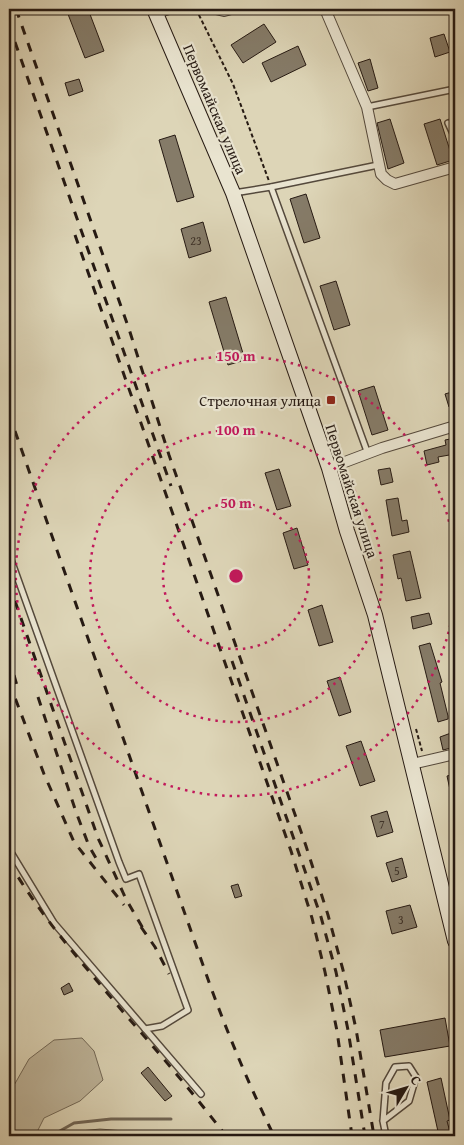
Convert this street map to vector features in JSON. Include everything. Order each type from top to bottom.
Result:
[{"type":"main road","name":"Первомайская улица","points":[[159,10],[233,193],[329,468],[375,615],[455,941]]},
{"type":"street","points":[[216,9],[224,11],[231,9]]},
{"type":"street","points":[[325,9],[367,107],[381,174],[395,184],[455,167]]},
{"type":"street","points":[[329,468],[455,426]]},
{"type":"street","points":[[412,764],[455,754]]},
{"type":"lane","points":[[367,107],[455,89]]},
{"type":"lane","points":[[448,123],[455,138]]},
{"type":"lane","points":[[233,193],[378,165]]},
{"type":"lane","points":[[271,187],[368,454]]},
{"type":"lane","points":[[9,554],[119,862],[126,879],[139,874],[188,1010],[162,1026],[145,1029]]},
{"type":"lane","points":[[9,849],[54,924],[201,1094]]},
{"type":"lane","points":[[383,1121],[409,1101],[416,1077],[409,1066],[395,1067],[386,1083],[383,1121],[386,1136]]},
{"type":"path","points":[[196,9],[233,84],[271,187]]},
{"type":"shaded area","points":[[82,1038],[94,1051],[103,1080],[80,1101],[44,1118],[35,1136],[11,1136],[12,1124],[9,1119],[9,1094],[29,1059],[54,1040]]},
{"type":"shaded area","points":[[100,1129],[171,1135],[171,1136],[42,1135]]},
{"type":"building","points":[[66,9],[88,9],[104,51],[85,58]]},
{"type":"building","points":[[264,24],[276,42],[243,63],[231,45]]},
{"type":"building","points":[[444,34],[450,52],[435,57],[430,38]]},
{"type":"building","points":[[298,46],[306,65],[271,82],[262,63]]},
{"type":"building","points":[[370,59],[378,88],[368,91],[358,63]]},
{"type":"building","points":[[79,79],[83,91],[69,96],[65,83]]},
{"type":"building","points":[[390,119],[404,163],[388,169],[377,123]]},
{"type":"building","points":[[440,119],[453,160],[437,165],[424,124]]},
{"type":"building","points":[[175,135],[194,197],[177,202],[159,140]]},
{"type":"building","points":[[306,194],[320,238],[304,243],[290,199]]},
{"type":"building","points":[[203,222],[211,251],[189,258],[181,229]]},
{"type":"building","points":[[336,281],[350,325],[334,330],[320,286]]},
{"type":"building","points":[[226,297],[245,360],[228,365],[209,302]]},
{"type":"building","points":[[374,386],[388,430],[372,435],[358,391]]},
{"type":"building","points":[[455,391],[455,405],[449,407],[445,394]]},
{"type":"building","points":[[455,438],[455,454],[438,457],[439,462],[427,465],[424,451],[446,445],[445,440]]},
{"type":"building","points":[[390,468],[393,482],[381,485],[378,470]]},
{"type":"building","points":[[279,469],[291,506],[277,510],[265,473]]},
{"type":"building","points":[[398,498],[402,521],[407,520],[409,532],[392,536],[386,500]]},
{"type":"building","points":[[297,528],[308,565],[294,569],[283,533]]},
{"type":"building","points":[[410,551],[421,598],[406,601],[401,578],[398,579],[393,555]]},
{"type":"building","points":[[322,605],[333,642],[319,646],[308,610]]},
{"type":"building","points":[[429,613],[432,624],[413,629],[411,617]]},
{"type":"building","points":[[430,643],[442,682],[440,683],[448,716],[448,719],[438,722],[419,646]]},
{"type":"building","points":[[340,677],[351,712],[339,716],[327,681]]},
{"type":"building","points":[[451,733],[455,747],[443,750],[440,737]]},
{"type":"building","points":[[361,741],[375,781],[360,786],[346,746]]},
{"type":"building","points":[[455,774],[455,799],[452,799],[447,776]]},
{"type":"building","points":[[387,811],[393,832],[377,837],[371,816]]},
{"type":"building","points":[[402,858],[407,877],[392,882],[386,863]]},
{"type":"building","points":[[238,884],[242,896],[235,898],[231,886]]},
{"type":"building","points":[[410,905],[417,927],[392,934],[386,911]]},
{"type":"building","points":[[69,983],[73,991],[64,995],[61,988]]},
{"type":"building","points":[[445,1018],[450,1046],[385,1057],[380,1030]]},
{"type":"building","points":[[148,1067],[172,1096],[165,1101],[141,1073]]},
{"type":"building","points":[[441,1078],[450,1120],[447,1121],[451,1136],[439,1136],[427,1082]]},
{"type":"waterway","points":[[51,1136],[74,1123],[111,1119],[171,1119]]},
{"type":"railway","points":[[16,9],[129,329],[169,455],[306,846],[328,915],[356,1029],[374,1136]]},
{"type":"railway","points":[[9,25],[171,486]]},
{"type":"railway","points":[[75,235],[291,851],[312,918],[337,1031],[352,1136]]},
{"type":"railway","points":[[9,414],[210,985],[240,1062],[274,1136]]},
{"type":"railway","points":[[9,584],[98,838],[126,899],[145,932]]},
{"type":"railway","points":[[9,658],[18,689]]},
{"type":"railway","points":[[232,661],[321,917],[336,972],[348,1030],[365,1136]]},
{"type":"railway","points":[[9,682],[44,774],[74,842],[124,905]]},
{"type":"railway","points":[[38,697],[76,812],[89,846],[100,865]]},
{"type":"railway","points":[[9,862],[21,882],[63,940],[226,1136]]},
{"type":"railway","points":[[141,927],[155,947],[169,974]]},
{"type":"place","name":"Стрелочная улица","points":[[331,400]]}]
